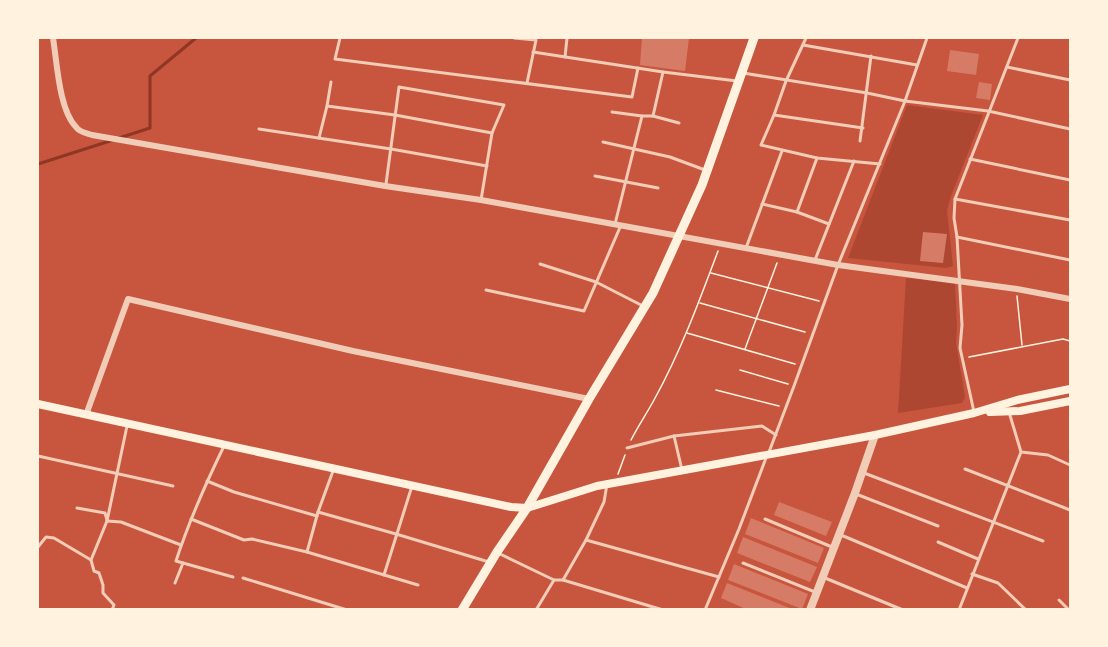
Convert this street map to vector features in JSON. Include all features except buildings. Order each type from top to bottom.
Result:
[{"type":"main road","points":[[462,609],[497,552],[528,508],[589,399],[653,293],[702,185],[754,38]]},
{"type":"main road","points":[[38,404],[512,507],[528,508],[597,486],[875,435],[1008,407],[1071,389]]},
{"type":"main road","points":[[1008,407],[1020,411],[1071,401]]},
{"type":"street","points":[[53,38],[63,102],[69,118],[77,130],[92,135],[385,186],[481,200],[814,261],[1017,289],[1071,299]]},
{"type":"street","points":[[87,415],[128,299],[353,351],[589,399]]},
{"type":"street","points":[[810,609],[875,435]]},
{"type":"lane","points":[[340,38],[335,59],[632,97],[638,68]]},
{"type":"lane","points":[[514,38],[536,40],[528,83]]},
{"type":"lane","points":[[565,57],[567,38]]},
{"type":"lane","points":[[806,38],[761,145],[817,158],[880,165]]},
{"type":"lane","points":[[705,609],[776,435],[838,265],[880,165],[927,38]]},
{"type":"lane","points":[[974,413],[960,348],[962,326],[954,218],[955,199],[1017,38]]},
{"type":"lane","points":[[803,45],[918,65]]},
{"type":"lane","points":[[533,52],[663,72],[786,81],[905,101],[988,111],[1071,129]]},
{"type":"lane","points":[[860,141],[872,56]]},
{"type":"lane","points":[[1007,67],[1071,80]]},
{"type":"lane","points":[[653,116],[663,72]]},
{"type":"lane","points":[[319,138],[331,82]]},
{"type":"lane","points":[[385,186],[399,87],[504,105],[492,133],[481,200]]},
{"type":"lane","points":[[327,106],[492,133]]},
{"type":"lane","points":[[612,112],[653,116],[679,123]]},
{"type":"lane","points":[[774,115],[863,128]]},
{"type":"lane","points":[[486,290],[584,311],[618,224],[625,181],[642,116]]},
{"type":"lane","points":[[259,129],[487,166]]},
{"type":"lane","points":[[603,142],[670,157],[707,171]]},
{"type":"lane","points":[[746,249],[782,151]]},
{"type":"lane","points":[[797,212],[817,158]]},
{"type":"lane","points":[[970,159],[1071,180]]},
{"type":"lane","points":[[814,261],[854,161]]},
{"type":"lane","points":[[595,176],[658,188]]},
{"type":"lane","points":[[955,199],[1071,220]]},
{"type":"lane","points":[[762,204],[797,212],[829,224]]},
{"type":"lane","points":[[957,237],[1071,260]]},
{"type":"lane","points":[[540,264],[596,282],[645,306]]},
{"type":"lane","points":[[959,609],[1021,452],[1008,407]]},
{"type":"lane","points":[[112,609],[114,605],[103,593],[99,573],[94,571],[91,560],[107,522],[127,423]]},
{"type":"lane","points":[[627,448],[674,436],[762,426],[776,435]]},
{"type":"lane","points":[[674,436],[682,470]]},
{"type":"lane","points":[[225,444],[191,519],[176,561],[233,577]]},
{"type":"lane","points":[[1021,452],[1048,455],[1071,465]]},
{"type":"lane","points":[[38,456],[173,486]]},
{"type":"lane","points":[[307,552],[334,468]]},
{"type":"lane","points":[[965,469],[1071,510]]},
{"type":"lane","points":[[862,472],[1043,541]]},
{"type":"lane","points":[[207,481],[234,492],[396,534],[491,563]]},
{"type":"lane","points":[[384,575],[412,484]]},
{"type":"lane","points":[[563,580],[604,502],[607,484]]},
{"type":"lane","points":[[855,493],[938,526]]},
{"type":"lane","points":[[77,508],[105,513],[107,522]]},
{"type":"lane","points":[[191,519],[244,540],[252,539],[307,552],[418,585]]},
{"type":"lane","points":[[765,519],[834,548]]},
{"type":"lane","points":[[107,522],[121,522],[182,545]]},
{"type":"lane","points":[[839,534],[967,588]]},
{"type":"lane","points":[[38,548],[46,537],[54,538],[91,560]]},
{"type":"lane","points":[[586,540],[719,577]]},
{"type":"lane","points":[[938,542],[978,559]]},
{"type":"lane","points":[[497,552],[554,580],[563,580],[663,609]]},
{"type":"lane","points":[[175,583],[183,563]]},
{"type":"lane","points":[[743,563],[817,593]]},
{"type":"lane","points":[[972,574],[998,583],[1026,609]]},
{"type":"lane","points":[[823,577],[903,609]]},
{"type":"lane","points":[[243,578],[347,609]]},
{"type":"lane","points":[[536,609],[554,580]]},
{"type":"lane","points":[[1059,600],[1069,609]]},
{"type":"path","points":[[617,482],[627,448],[654,400],[686,333],[720,244]]},
{"type":"path","points":[[745,350],[780,255]]},
{"type":"path","points":[[710,272],[824,302]]},
{"type":"path","points":[[1017,289],[1022,347]]},
{"type":"path","points":[[699,303],[812,334]]},
{"type":"path","points":[[686,333],[801,366]]},
{"type":"path","points":[[962,358],[1063,339],[1071,341]]},
{"type":"path","points":[[740,370],[794,386]]},
{"type":"path","points":[[716,390],[786,408]]},
{"type":"shaded area","points":[[907,105],[983,115],[947,210],[953,266],[946,268],[848,258]]},
{"type":"shaded area","points":[[906,278],[955,283],[956,343],[965,397],[962,403],[898,413]]},
{"type":"waterway","points":[[119,138],[150,128],[150,76],[196,38]]},
{"type":"waterway","points":[[38,164],[113,140]]}]
